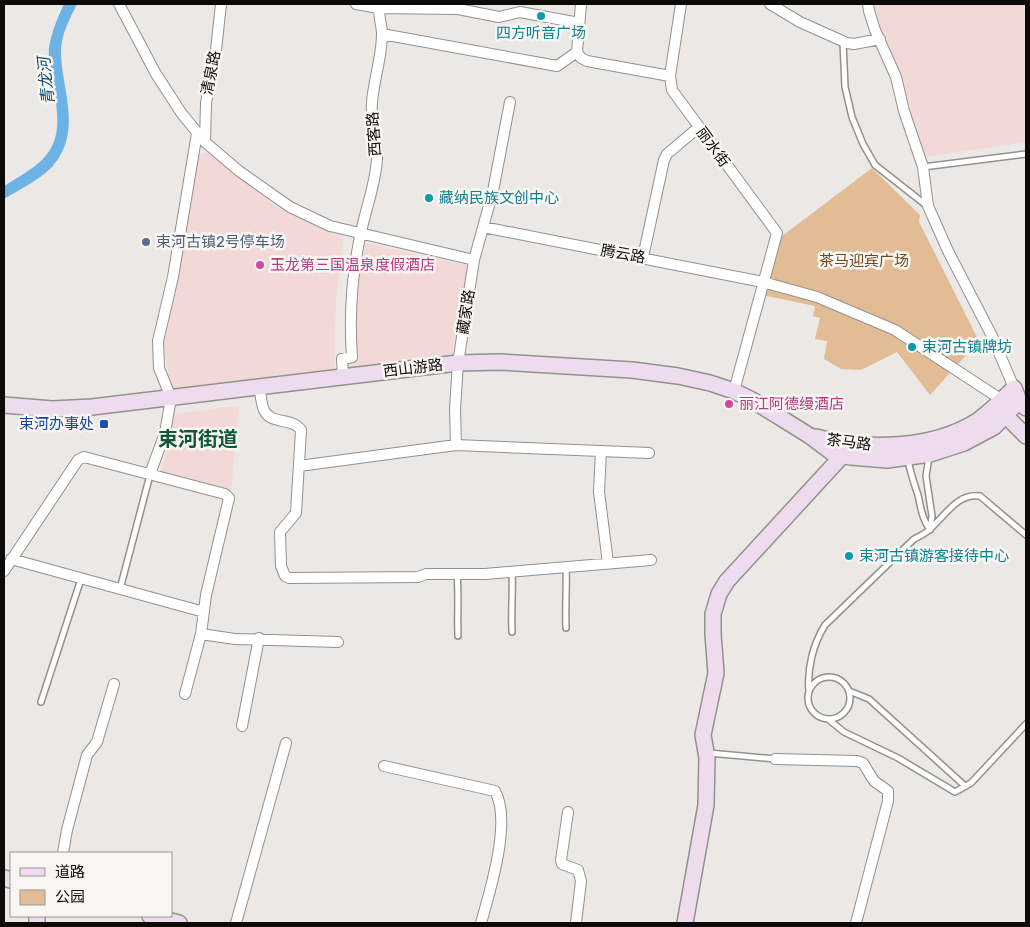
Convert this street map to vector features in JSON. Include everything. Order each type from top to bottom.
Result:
[{"type":"street","points":[[119,4],[168,94],[205,142],[239,171],[296,210],[330,226],[474,260]]},
{"type":"street","name":"清泉路","points":[[205,142],[206,103],[216,50],[221,4]]},
{"type":"street","points":[[356,4],[458,9],[499,17],[520,12],[579,23]]},
{"type":"street","points":[[581,4],[577,52],[580,58],[588,62],[670,76]]},
{"type":"street","name":"丽水街","points":[[682,4],[670,76],[672,90],[777,233],[763,282]]},
{"type":"street","points":[[770,4],[800,22],[843,42],[854,44],[880,39]]},
{"type":"street","points":[[868,4],[869,11],[896,77],[904,111],[923,167],[928,206],[948,252],[992,336],[1020,399]]},
{"type":"street","name":"西客路","points":[[343,377],[342,359],[352,357],[350,298],[360,234],[377,163],[372,101],[382,34],[380,6]]},
{"type":"street","points":[[382,34],[557,66],[577,52]]},
{"type":"street","name":"藏家路","points":[[456,445],[455,409],[458,363],[474,260],[493,191],[510,102]]},
{"type":"street","points":[[644,257],[664,160],[667,154],[699,127]]},
{"type":"street","points":[[150,474],[165,433],[171,398],[159,368],[158,341],[173,277],[197,133]]},
{"type":"street","name":"腾云路","points":[[483,227],[644,257],[763,282],[816,297],[895,330],[1001,407]]},
{"type":"street","points":[[734,391],[763,282]]},
{"type":"street","name":"西山游路","points":[[4,405],[34,408],[72,408],[171,398],[458,363],[500,362],[632,370],[694,379],[734,391],[810,436]]},
{"type":"street","points":[[260,387],[265,414],[272,419],[293,423],[300,430],[296,513],[280,532],[280,566],[285,576],[289,578],[416,577],[426,574],[485,574],[651,560]]},
{"type":"street","name":"茶马路","points":[[810,436],[831,441],[870,445],[904,444],[936,438],[959,430],[1020,399]]},
{"type":"street","points":[[1001,407],[1026,436]]},
{"type":"street","name":"茶马路","points":[[810,436],[834,454],[842,456],[878,460],[908,458],[930,454],[964,443],[983,434],[994,427],[1001,407]]},
{"type":"street","points":[[299,466],[456,445],[649,453]]},
{"type":"street","points":[[601,451],[599,492],[608,564]]},
{"type":"street","points":[[685,923],[706,805],[706,753],[703,735],[716,672],[713,634],[714,614],[719,594],[727,581],[842,456]]},
{"type":"street","points":[[4,571],[78,460],[84,457],[226,494],[229,498],[206,595],[201,634],[185,694]]},
{"type":"street","points":[[11,559],[204,612]]},
{"type":"street","points":[[201,634],[235,639],[259,638],[338,642]]},
{"type":"street","points":[[242,726],[259,638]]},
{"type":"street","points":[[64,852],[67,830],[88,755],[97,742],[114,684]]},
{"type":"street","points":[[236,923],[286,744]]},
{"type":"street","points":[[776,759],[857,761],[863,764],[874,781],[888,791],[888,801],[856,923]]},
{"type":"street","points":[[384,766],[495,791],[500,799],[500,844],[482,923]]},
{"type":"street","points":[[568,812],[561,860],[562,864],[578,870],[580,874],[581,881],[576,923]]},
{"type":"street","points":[[154,917],[178,923]]},
{"type":"lane","points":[[843,42],[843,72],[848,102],[857,130],[866,149],[875,165],[928,206]]},
{"type":"lane","points":[[923,167],[1026,154]]},
{"type":"lane","points":[[930,454],[926,476],[932,516],[930,530]]},
{"type":"lane","points":[[908,458],[922,518],[930,530]]},
{"type":"lane","points":[[120,589],[150,474]]},
{"type":"lane","points":[[849,691],[849,702],[844,712],[834,718],[822,718],[813,712],[808,702],[808,678],[817,639],[825,625],[914,539],[930,530],[962,498],[976,496],[980,496],[1026,535]]},
{"type":"lane","points":[[566,567],[568,594],[565,604],[566,628]]},
{"type":"lane","points":[[512,572],[513,598],[510,608],[512,632]]},
{"type":"lane","points":[[457,574],[459,601],[457,611],[458,636]]},
{"type":"lane","points":[[41,702],[81,578]]},
{"type":"lane","points":[[809,691],[819,680],[828,677],[843,683],[849,691],[870,699],[965,786]]},
{"type":"lane","points":[[828,719],[844,732],[898,758],[955,792],[971,783],[1026,724]]},
{"type":"lane","points":[[706,753],[776,759]]},
{"type":"shaded area","points":[[873,4],[1026,4],[1026,142],[924,157],[900,76],[873,16]]},
{"type":"shaded area","name":"玉龙第三国温泉度假酒店","points":[[210,152],[279,209],[343,238],[336,301],[334,371],[171,388],[163,341],[167,320],[176,293],[198,157]]},
{"type":"shaded area","points":[[361,242],[469,266],[452,354],[433,364],[347,370],[345,307],[354,253]]},
{"type":"shaded area","points":[[239,406],[231,492],[161,472],[174,414]]},
{"type":"green space","name":"茶马迎宾广场","points":[[872,168],[920,215],[919,222],[979,341],[930,395],[897,352],[861,370],[841,369],[824,359],[827,341],[815,339],[820,318],[813,316],[815,306],[762,295],[773,243]]},
{"type":"water","points":[[64,4],[77,4],[66,27],[61,45],[69,125],[67,139],[62,153],[47,172],[4,199],[4,186],[29,171],[42,160],[51,148],[56,134],[56,106],[49,62],[49,48],[53,31]]},
{"type":"place","name":"四方听音广场","points":[[541,16]]},
{"type":"place","name":"藏纳民族文创中心","points":[[429,198]]},
{"type":"place","name":"束河古镇2号停车场","points":[[146,242]]},
{"type":"place","name":"玉龙第三国温泉度假酒店","points":[[260,265]]},
{"type":"place","name":"束河古镇牌坊","points":[[912,347]]},
{"type":"place","name":"丽江阿德缦酒店","points":[[729,404]]},
{"type":"place","name":"束河办事处","points":[[104,424]]},
{"type":"place","name":"束河古镇游客接待中心","points":[[849,556]]},
{"type":"district","name":"束河街道","points":[[198,439]]},
{"type":"water label","name":"青龙河","points":[[46,81]]}]
